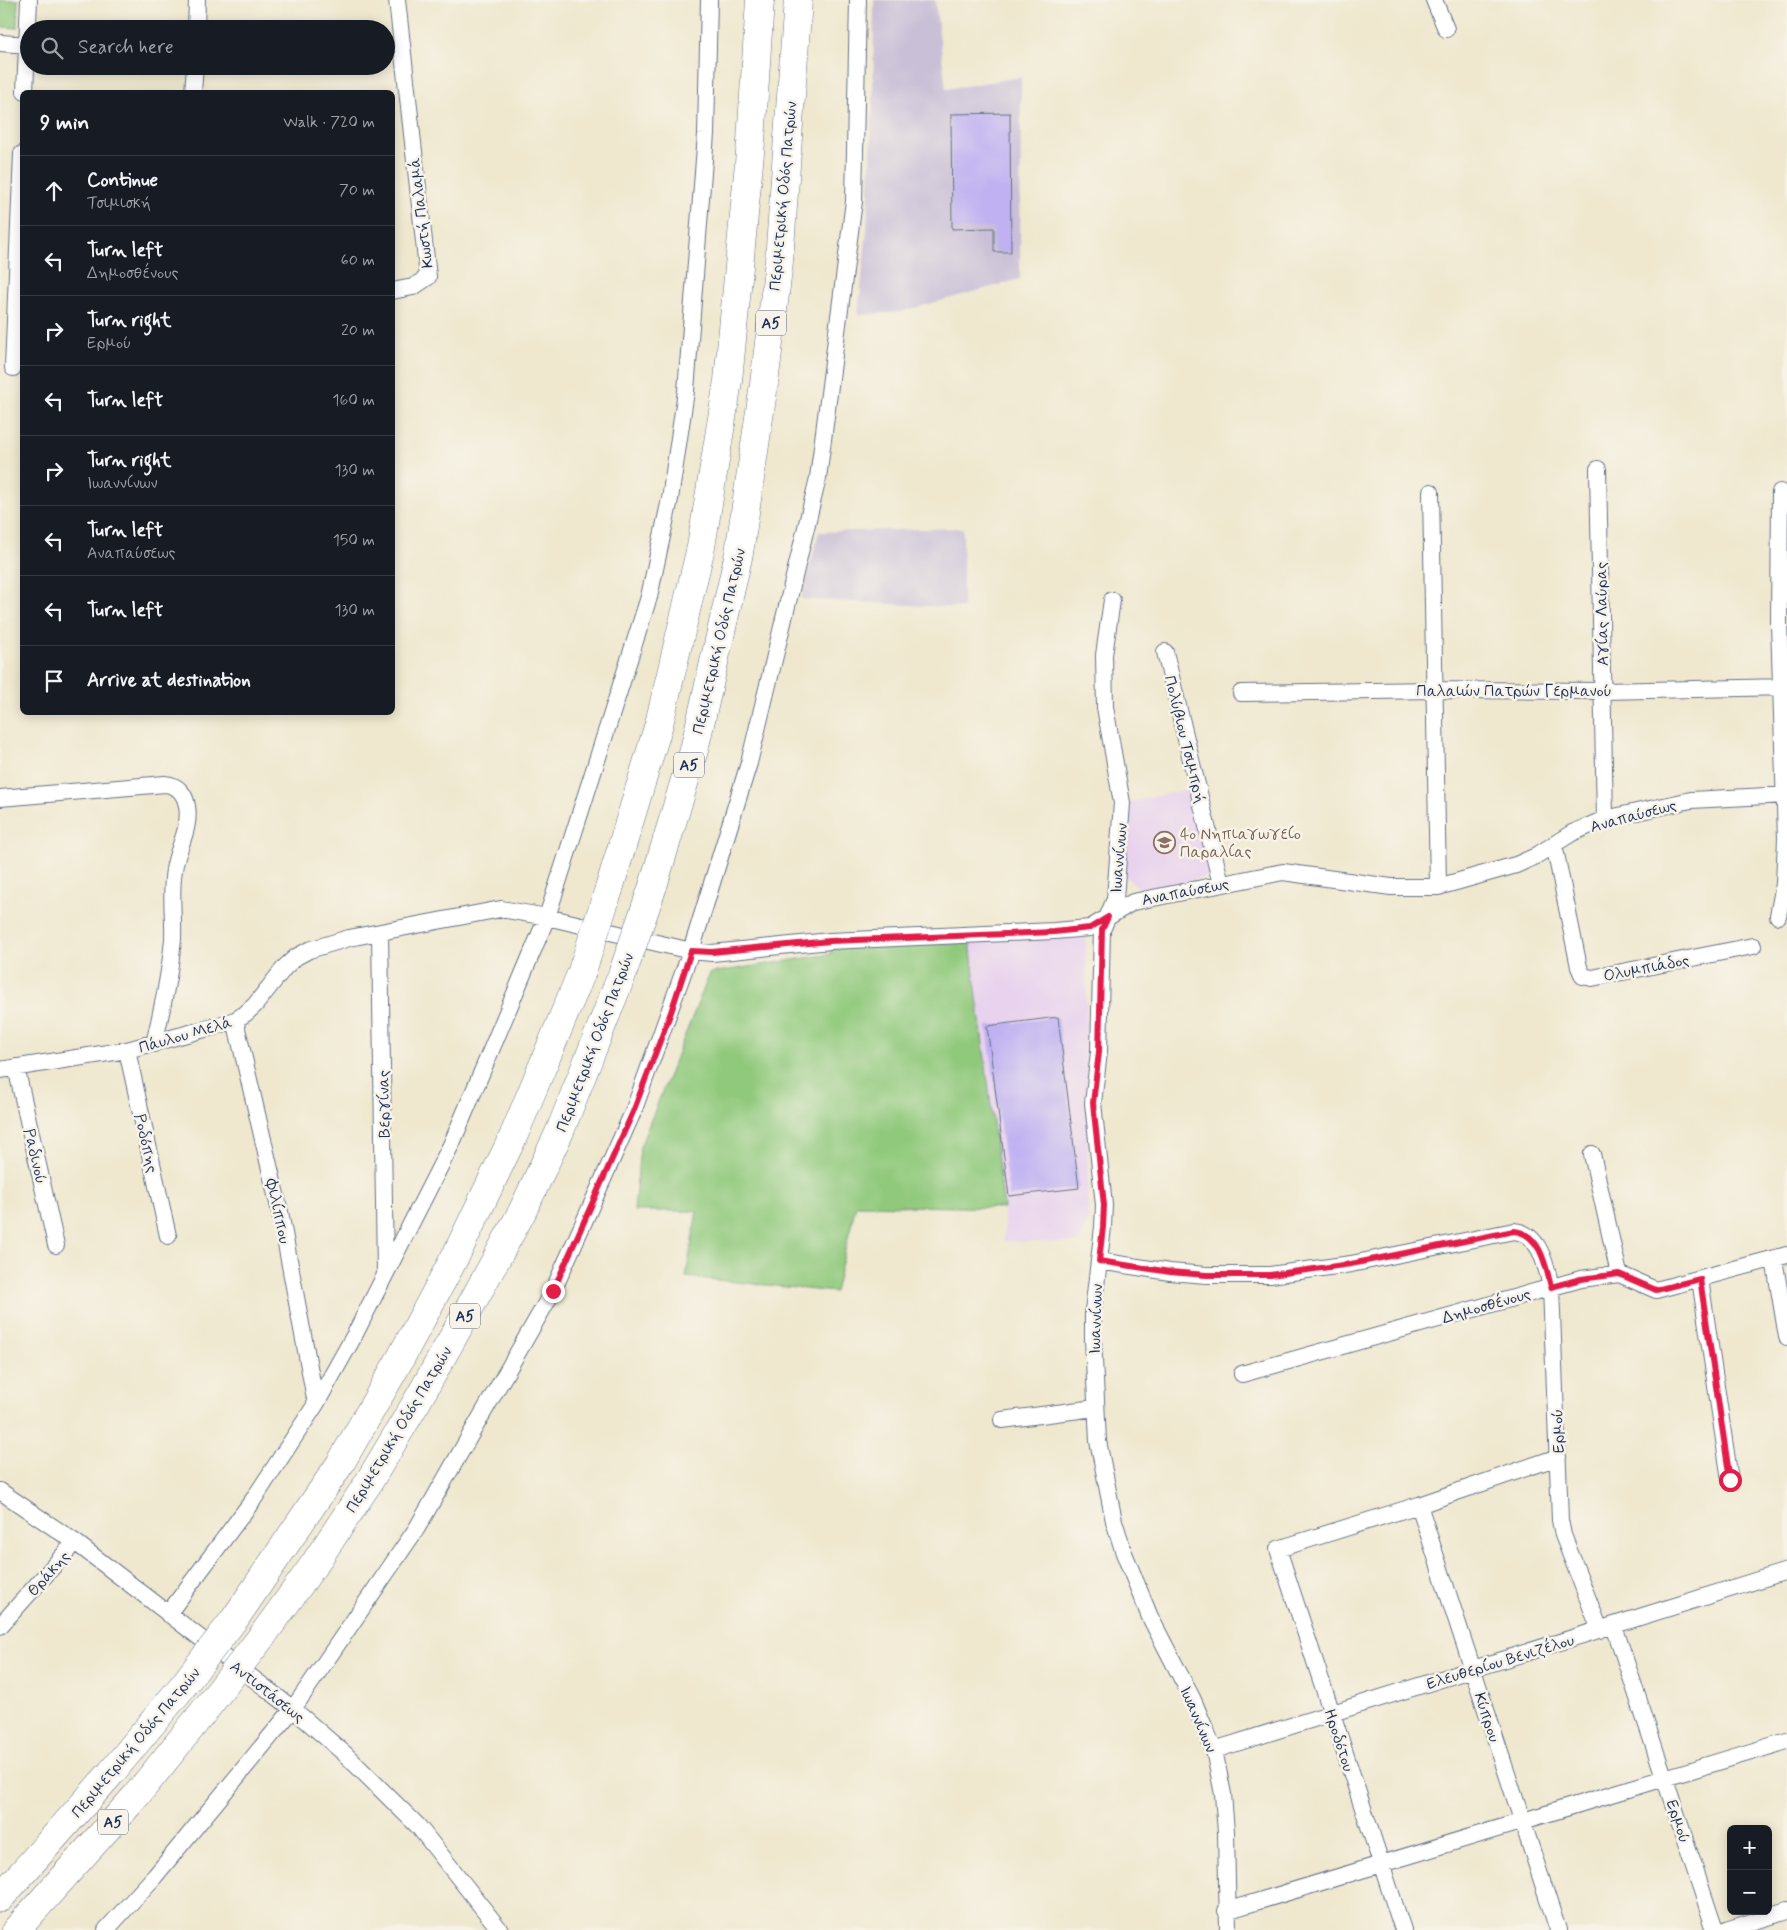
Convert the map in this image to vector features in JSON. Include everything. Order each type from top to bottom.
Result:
[{"type":"highway","name":"Περιμετρική Οδός Πατρών","points":[[0,1898],[111,1773],[182,1687],[236,1618],[340,1464],[399,1361],[457,1253],[513,1137],[581,974],[659,724],[701,547],[728,381],[751,142],[760,0]]},
{"type":"highway","name":"Περιμετρική Οδός Πατρών","points":[[16,1930],[136,1796],[263,1635],[313,1566],[367,1485],[419,1398],[522,1212],[560,1131],[623,972],[653,886],[694,750],[739,553],[764,384],[779,261],[798,0]]},
{"type":"street","points":[[29,20],[30,0]]},
{"type":"street","points":[[196,20],[197,0]]},
{"type":"street","name":"Κωστή Παλαμά","points":[[395,290],[414,287],[428,277],[397,0]]},
{"type":"street","points":[[168,1614],[253,1500],[316,1404],[385,1276],[452,1142],[547,917],[649,597],[670,499],[686,391],[706,134],[710,0]]},
{"type":"street","points":[[106,1930],[155,1876],[293,1709],[417,1528],[553,1291],[633,1112],[671,1012],[748,763],[818,478],[854,201],[858,0]]},
{"type":"street","points":[[1434,0],[1446,28]]},
{"type":"street","points":[[0,43],[20,44]]},
{"type":"street","points":[[395,61],[403,61]]},
{"type":"street","points":[[25,90],[26,75]]},
{"type":"street","points":[[193,90],[194,75]]},
{"type":"street","points":[[12,368],[20,197]]},
{"type":"street","name":"Αγίας Λαύρας","points":[[1598,470],[1605,819]]},
{"type":"street","points":[[1431,492],[1438,887]]},
{"type":"street","points":[[1778,916],[1784,884],[1786,795],[1784,688],[1779,623],[1780,492]]},
{"type":"street","name":"Ιωαννίνων","points":[[1112,600],[1104,655],[1106,707],[1122,802],[1115,899],[1102,930],[1099,1052],[1093,1103],[1104,1205],[1093,1330],[1095,1408],[1102,1466],[1114,1521],[1124,1553],[1150,1617],[1193,1700],[1214,1750],[1223,1794],[1226,1832],[1226,1911],[1228,1930]]},
{"type":"street","name":"Πολύβιου Τσιμπρή","points":[[1165,652],[1221,884]]},
{"type":"street","name":"Παλαιών Πατρών Γερμανού","points":[[1241,692],[1603,691],[1784,688]]},
{"type":"street","points":[[0,798],[165,784],[173,786],[182,793],[188,809],[187,823],[184,839],[174,867],[172,952],[154,1044]]},
{"type":"street","name":"Αναπαύσεως","points":[[547,917],[691,951],[712,952],[830,941],[1054,932],[1090,928],[1133,902],[1283,872],[1391,887],[1438,887],[1516,864],[1534,856],[1572,833],[1605,819],[1691,800],[1786,795]]},
{"type":"street","name":"Ολυμπιάδος","points":[[1554,844],[1578,967],[1584,976],[1592,978],[1753,946]]},
{"type":"street","name":"Πάυλου Μελά","points":[[0,1070],[127,1050],[235,1020],[255,1005],[285,967],[296,957],[308,950],[380,932],[501,909],[547,917]]},
{"type":"street","name":"Βεργίνας","points":[[380,932],[385,1276]]},
{"type":"street","name":"Φιλίππου","points":[[235,1020],[280,1212],[316,1404]]},
{"type":"street","name":"Ροδόπης","points":[[127,1050],[168,1236]]},
{"type":"street","name":"Ραδινού","points":[[16,1068],[56,1245]]},
{"type":"street","points":[[1592,1154],[1619,1274],[1656,1290],[1780,1257],[1787,1337]]},
{"type":"street","name":"Ερμού","points":[[1099,1261],[1170,1272],[1206,1275],[1270,1275],[1351,1264],[1514,1231],[1524,1233],[1534,1241],[1542,1255],[1551,1287],[1560,1520],[1563,1535],[1607,1628],[1665,1778],[1715,1930]]},
{"type":"street","name":"Δημοσθένους","points":[[1242,1374],[1581,1279],[1619,1274]]},
{"type":"street","points":[[1700,1279],[1730,1480]]},
{"type":"street","points":[[1002,1420],[1095,1408]]},
{"type":"street","points":[[1419,1505],[1558,1457]]},
{"type":"street","name":"Αντιστάσεως","points":[[0,1491],[76,1542],[293,1709],[346,1754],[418,1826],[500,1930]]},
{"type":"street","name":"Ηροδότου","points":[[1403,1930],[1278,1549],[1419,1505]]},
{"type":"street","name":"Κύπρου","points":[[1419,1505],[1558,1930]]},
{"type":"street","name":"Θράκης","points":[[0,1626],[76,1542]]},
{"type":"street","name":"Ελευθερίου Βενιζέλου","points":[[1214,1750],[1787,1571]]},
{"type":"street","points":[[1226,1911],[1787,1741]]},
{"type":"street","points":[[1726,1930],[1787,1911]]},
{"type":"shaded area","points":[[874,0],[935,0],[946,89],[1021,77],[1020,279],[900,312],[858,315],[867,230],[873,107]]},
{"type":"shaded area","points":[[963,528],[963,608],[801,599],[819,532]]},
{"type":"shaded area","name":"4o Νηπιαγωγείο Παραλίας","points":[[1191,788],[1210,876],[1142,890],[1124,875],[1127,803]]},
{"type":"shaded area","points":[[1086,938],[1088,1219],[1078,1243],[1004,1241],[1004,1208],[970,940]]},
{"type":"green space","points":[[0,0],[18,0],[17,28],[0,27]]},
{"type":"green space","points":[[970,942],[1004,1208],[856,1205],[835,1292],[686,1277],[697,1211],[634,1211],[640,1147],[710,973],[831,954],[831,948]]},
{"type":"building","points":[[1010,113],[1011,252],[994,252],[994,228],[952,229],[951,114]]},
{"type":"building","points":[[1058,1017],[1079,1188],[1009,1196],[987,1026]]},
{"type":"place","name":"4o Νηπιαγωγείο Παραλίας","points":[[1164,842]]},
{"type":"route","points":[[553,1291],[633,1112],[671,1012],[691,951],[712,952],[830,941],[1054,932],[1090,928],[1108,917],[1102,930],[1099,1052],[1093,1103],[1104,1205],[1099,1261],[1170,1272],[1206,1275],[1270,1275],[1351,1264],[1514,1231],[1524,1233],[1534,1241],[1542,1255],[1551,1287],[1581,1279],[1619,1274],[1651,1290],[1666,1289],[1700,1279],[1730,1480]]}]
